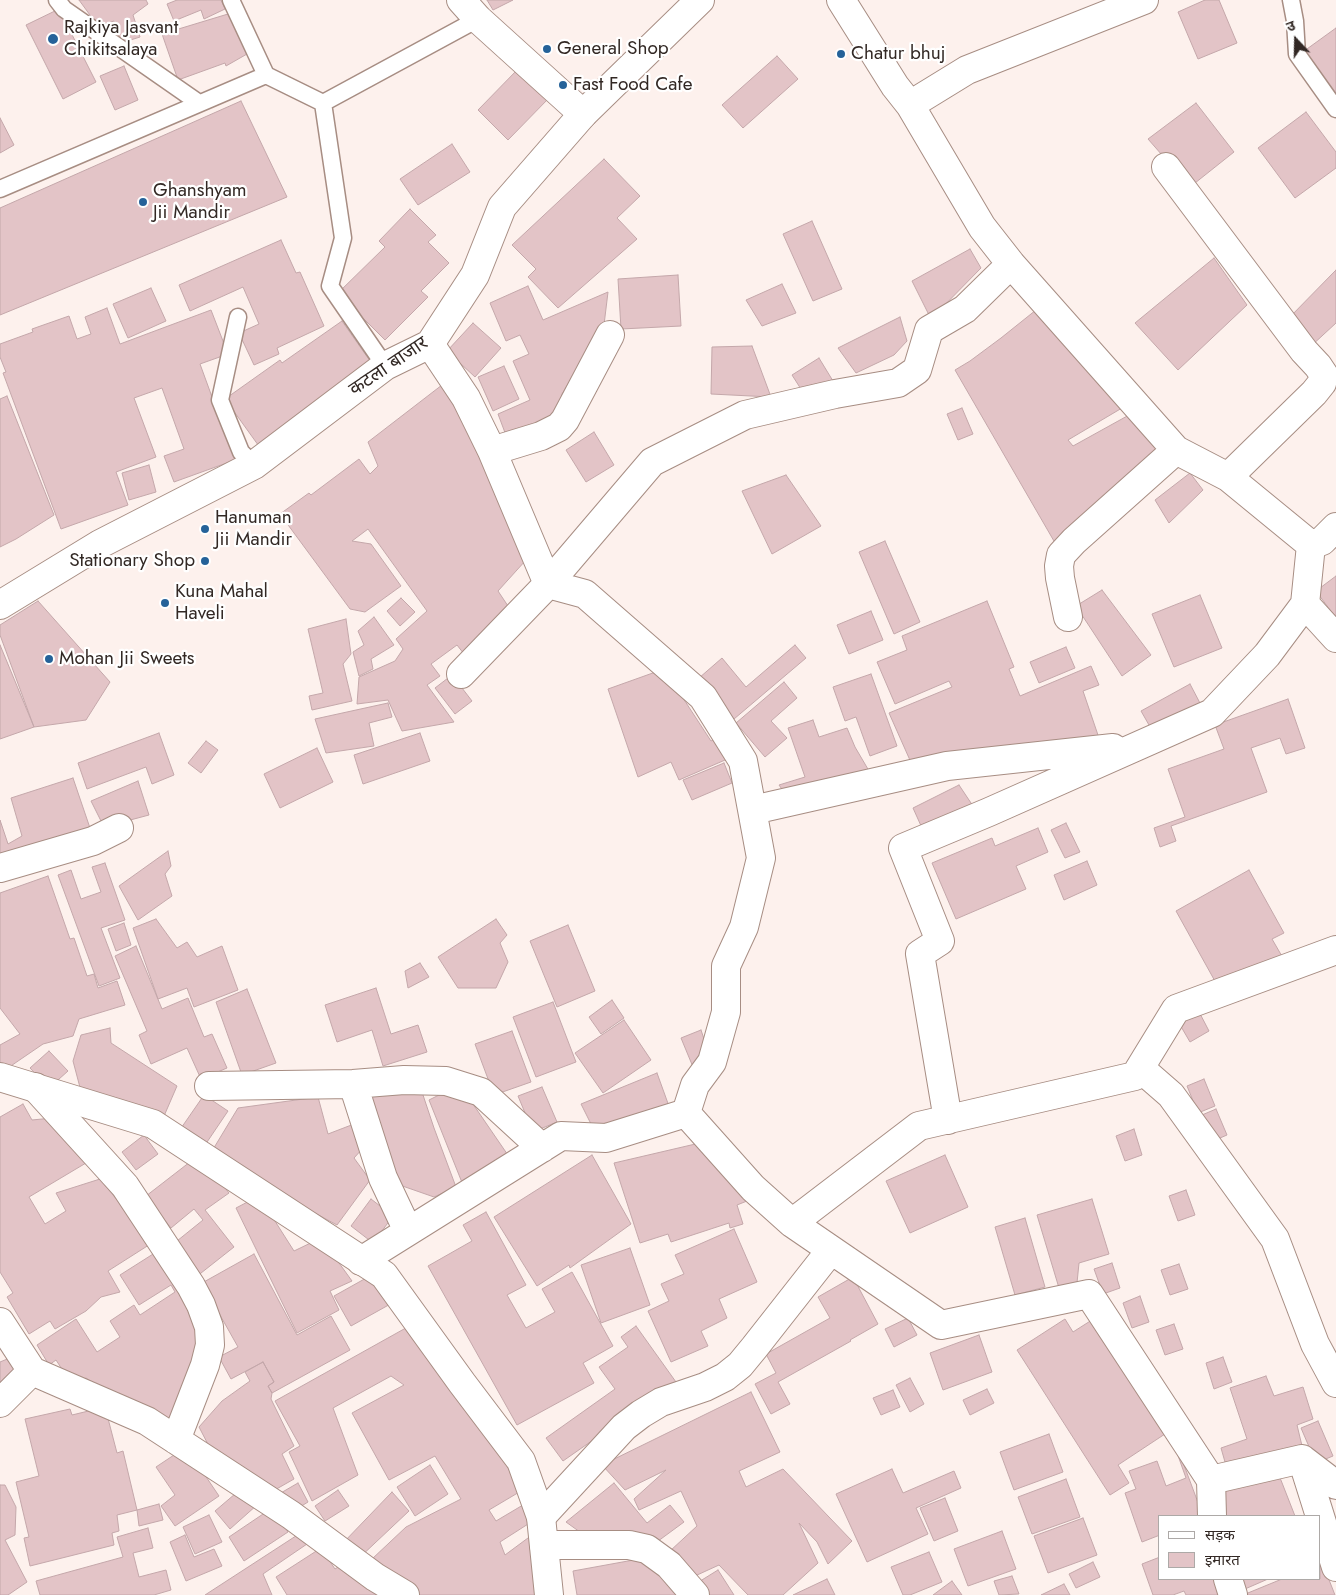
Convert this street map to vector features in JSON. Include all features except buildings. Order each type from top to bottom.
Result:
[{"type":"street","name":"कटला बाजार","points":[[0,605],[100,544],[254,465],[385,366],[430,344],[475,275],[502,207],[583,114],[700,0]]},
{"type":"street","points":[[841,0],[894,86],[910,105],[982,227],[1011,264],[1176,450],[1228,477],[1311,544]]},
{"type":"street","points":[[910,105],[967,70],[1144,0]]},
{"type":"street","points":[[470,10],[583,114]]},
{"type":"street","points":[[1166,166],[1324,375],[1322,384],[1314,393],[1228,477]]},
{"type":"street","points":[[462,674],[548,584],[652,462],[745,415],[835,394],[898,383],[916,370],[929,330],[965,309],[1011,264]]},
{"type":"street","points":[[492,451],[541,436],[559,426],[565,420],[610,335]]},
{"type":"street","points":[[430,344],[466,398],[492,451],[548,584]]},
{"type":"street","points":[[1068,617],[1060,578],[1059,566],[1061,555],[1074,541],[1176,450]]},
{"type":"street","points":[[1311,544],[1322,541],[1336,527]]},
{"type":"street","points":[[948,1120],[920,954],[940,942],[903,848],[1212,713],[1267,655],[1304,604],[1311,544]]},
{"type":"street","points":[[548,584],[584,594],[703,697],[743,761],[761,858],[744,927],[726,966],[726,1012],[712,1062],[695,1085],[686,1113]]},
{"type":"street","points":[[1304,604],[1336,638]]},
{"type":"street","points":[[752,810],[947,766],[1137,746]]},
{"type":"street","points":[[0,868],[93,841],[119,828]]},
{"type":"street","points":[[792,1223],[919,1126],[1135,1076],[1176,1009],[1336,950]]},
{"type":"street","points":[[1140,1068],[1171,1094],[1275,1239],[1316,1344],[1336,1383]]},
{"type":"street","points":[[0,1077],[152,1124],[384,1275],[521,1461],[541,1517],[549,1595]]},
{"type":"street","points":[[209,1086],[354,1084],[404,1080],[446,1081],[481,1092],[542,1148]]},
{"type":"street","points":[[354,1084],[383,1178],[408,1231]]},
{"type":"street","points":[[36,1087],[125,1186],[191,1286],[201,1305],[209,1327],[210,1344],[205,1365],[176,1440]]},
{"type":"street","points":[[361,1260],[561,1136],[606,1138],[686,1113]]},
{"type":"street","points":[[686,1113],[753,1188],[792,1223],[941,1325],[1089,1294],[1211,1480],[1212,1515]]},
{"type":"street","points":[[541,1517],[624,1427],[661,1402],[705,1387],[725,1377],[740,1364],[831,1250]]},
{"type":"street","points":[[0,1322],[16,1360],[147,1421],[290,1515],[375,1577],[405,1595]]},
{"type":"street","points":[[0,1403],[16,1360]]},
{"type":"street","points":[[1211,1480],[1302,1459]]},
{"type":"street","points":[[1302,1459],[1336,1485]]},
{"type":"street","points":[[1302,1459],[1320,1515]]},
{"type":"street","points":[[1321,1519],[1336,1567]]},
{"type":"street","points":[[544,1546],[629,1545],[647,1549],[669,1565],[695,1595]]},
{"type":"street","points":[[1228,1580],[1233,1595]]},
{"type":"lane","points":[[57,0],[64,9],[199,103]]},
{"type":"lane","points":[[231,0],[266,75],[323,103]]},
{"type":"lane","points":[[1291,0],[1295,21],[1297,54],[1336,109]]},
{"type":"lane","points":[[323,103],[470,10]]},
{"type":"lane","points":[[0,189],[266,75]]},
{"type":"lane","points":[[323,103],[343,238],[330,286],[385,366]]},
{"type":"lane","points":[[238,317],[220,400],[241,452],[254,465]]},
{"type":"place","name":"Rajkiya Jasvant Chikitsalaya","points":[[53,39]]},
{"type":"place","name":"General Shop","points":[[547,49]]},
{"type":"place","name":"Chatur bhuj","points":[[841,54]]},
{"type":"place","name":"Fast Food Cafe","points":[[563,85]]},
{"type":"place","name":"Ghanshyam Jii Mandir","points":[[143,202]]},
{"type":"place","name":"Hanuman Jii Mandir","points":[[205,529]]},
{"type":"place","name":"Stationary Shop","points":[[205,561]]},
{"type":"place","name":"Kuna Mahal Haveli","points":[[165,603]]},
{"type":"place","name":"Mohan Jii Sweets","points":[[49,659]]}]
